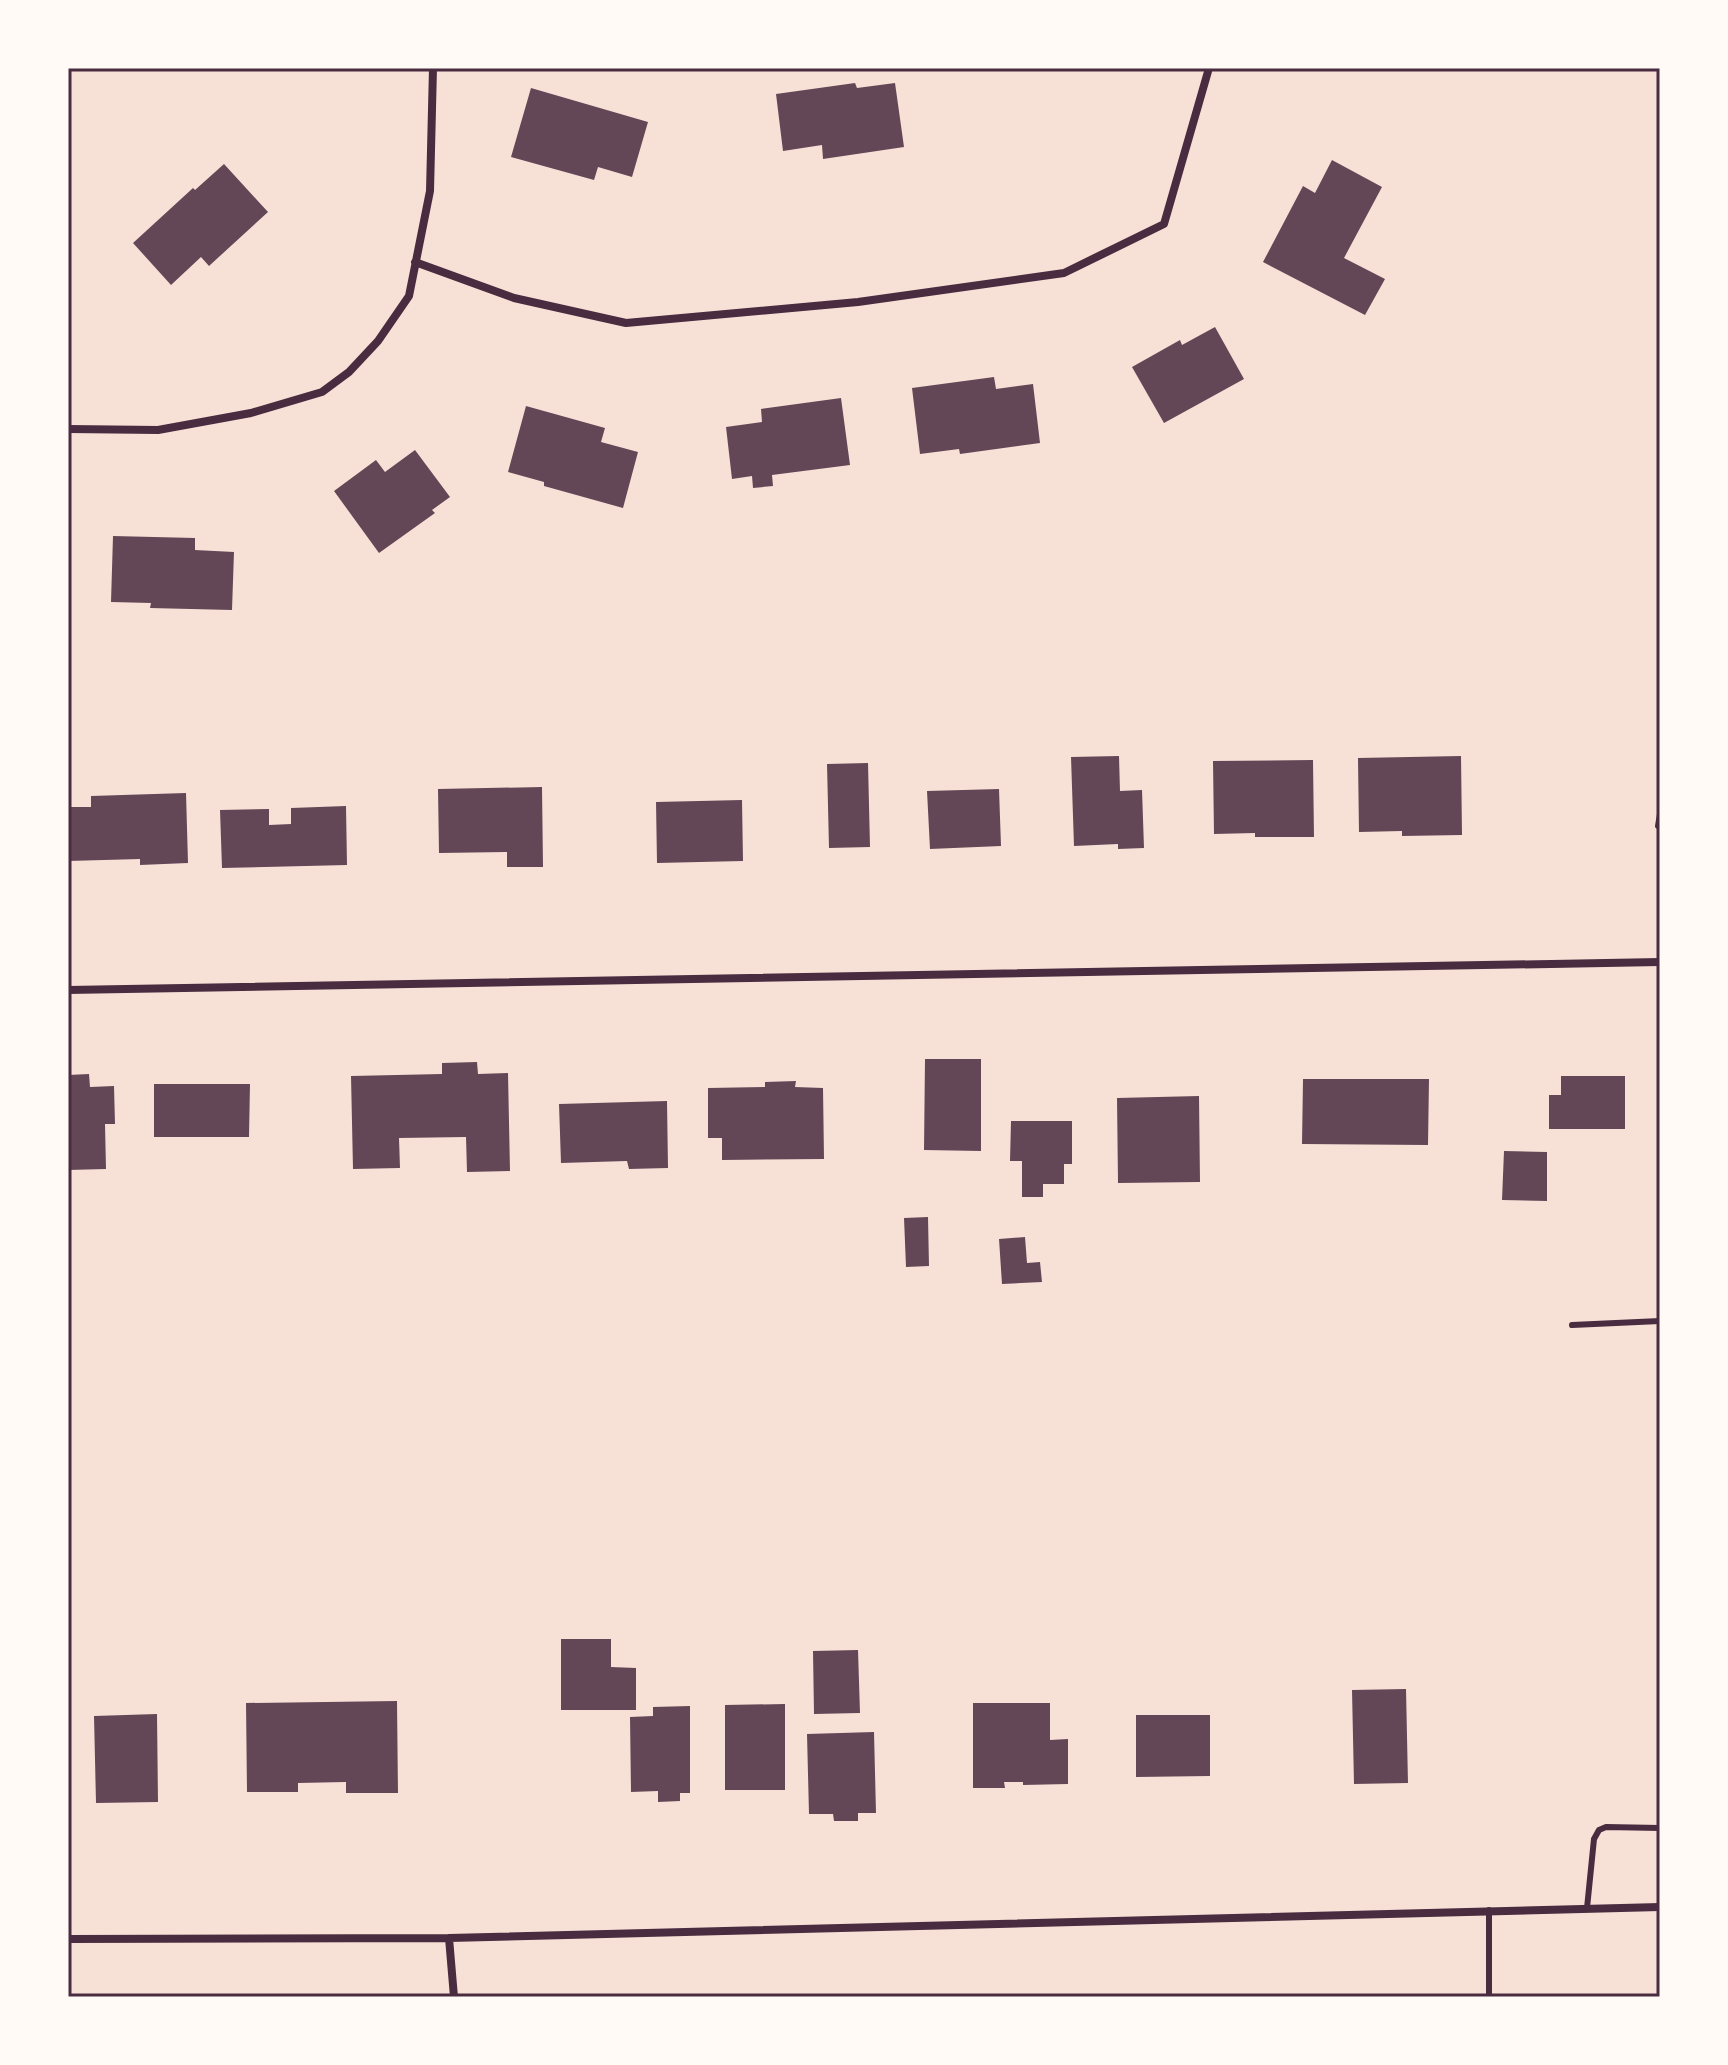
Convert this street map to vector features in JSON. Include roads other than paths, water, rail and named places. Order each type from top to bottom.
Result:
[{"type":"street","points":[[68,429],[158,430],[251,413],[322,392],[349,372],[378,341],[409,296],[430,191],[433,68]]},
{"type":"street","points":[[415,262],[514,298],[626,323],[858,302],[1064,273],[1164,224],[1209,68]]},
{"type":"street","points":[[68,990],[1660,962]]},
{"type":"street","points":[[68,1939],[449,1938],[1660,1907]]},
{"type":"street","points":[[449,1938],[454,1997]]},
{"type":"lane","points":[[1660,814],[1660,827]]},
{"type":"lane","points":[[1572,1325],[1660,1321]]},
{"type":"lane","points":[[1587,1908],[1594,1839],[1599,1830],[1606,1827],[1660,1828]]},
{"type":"lane","points":[[1489,1910],[1489,1997]]}]
